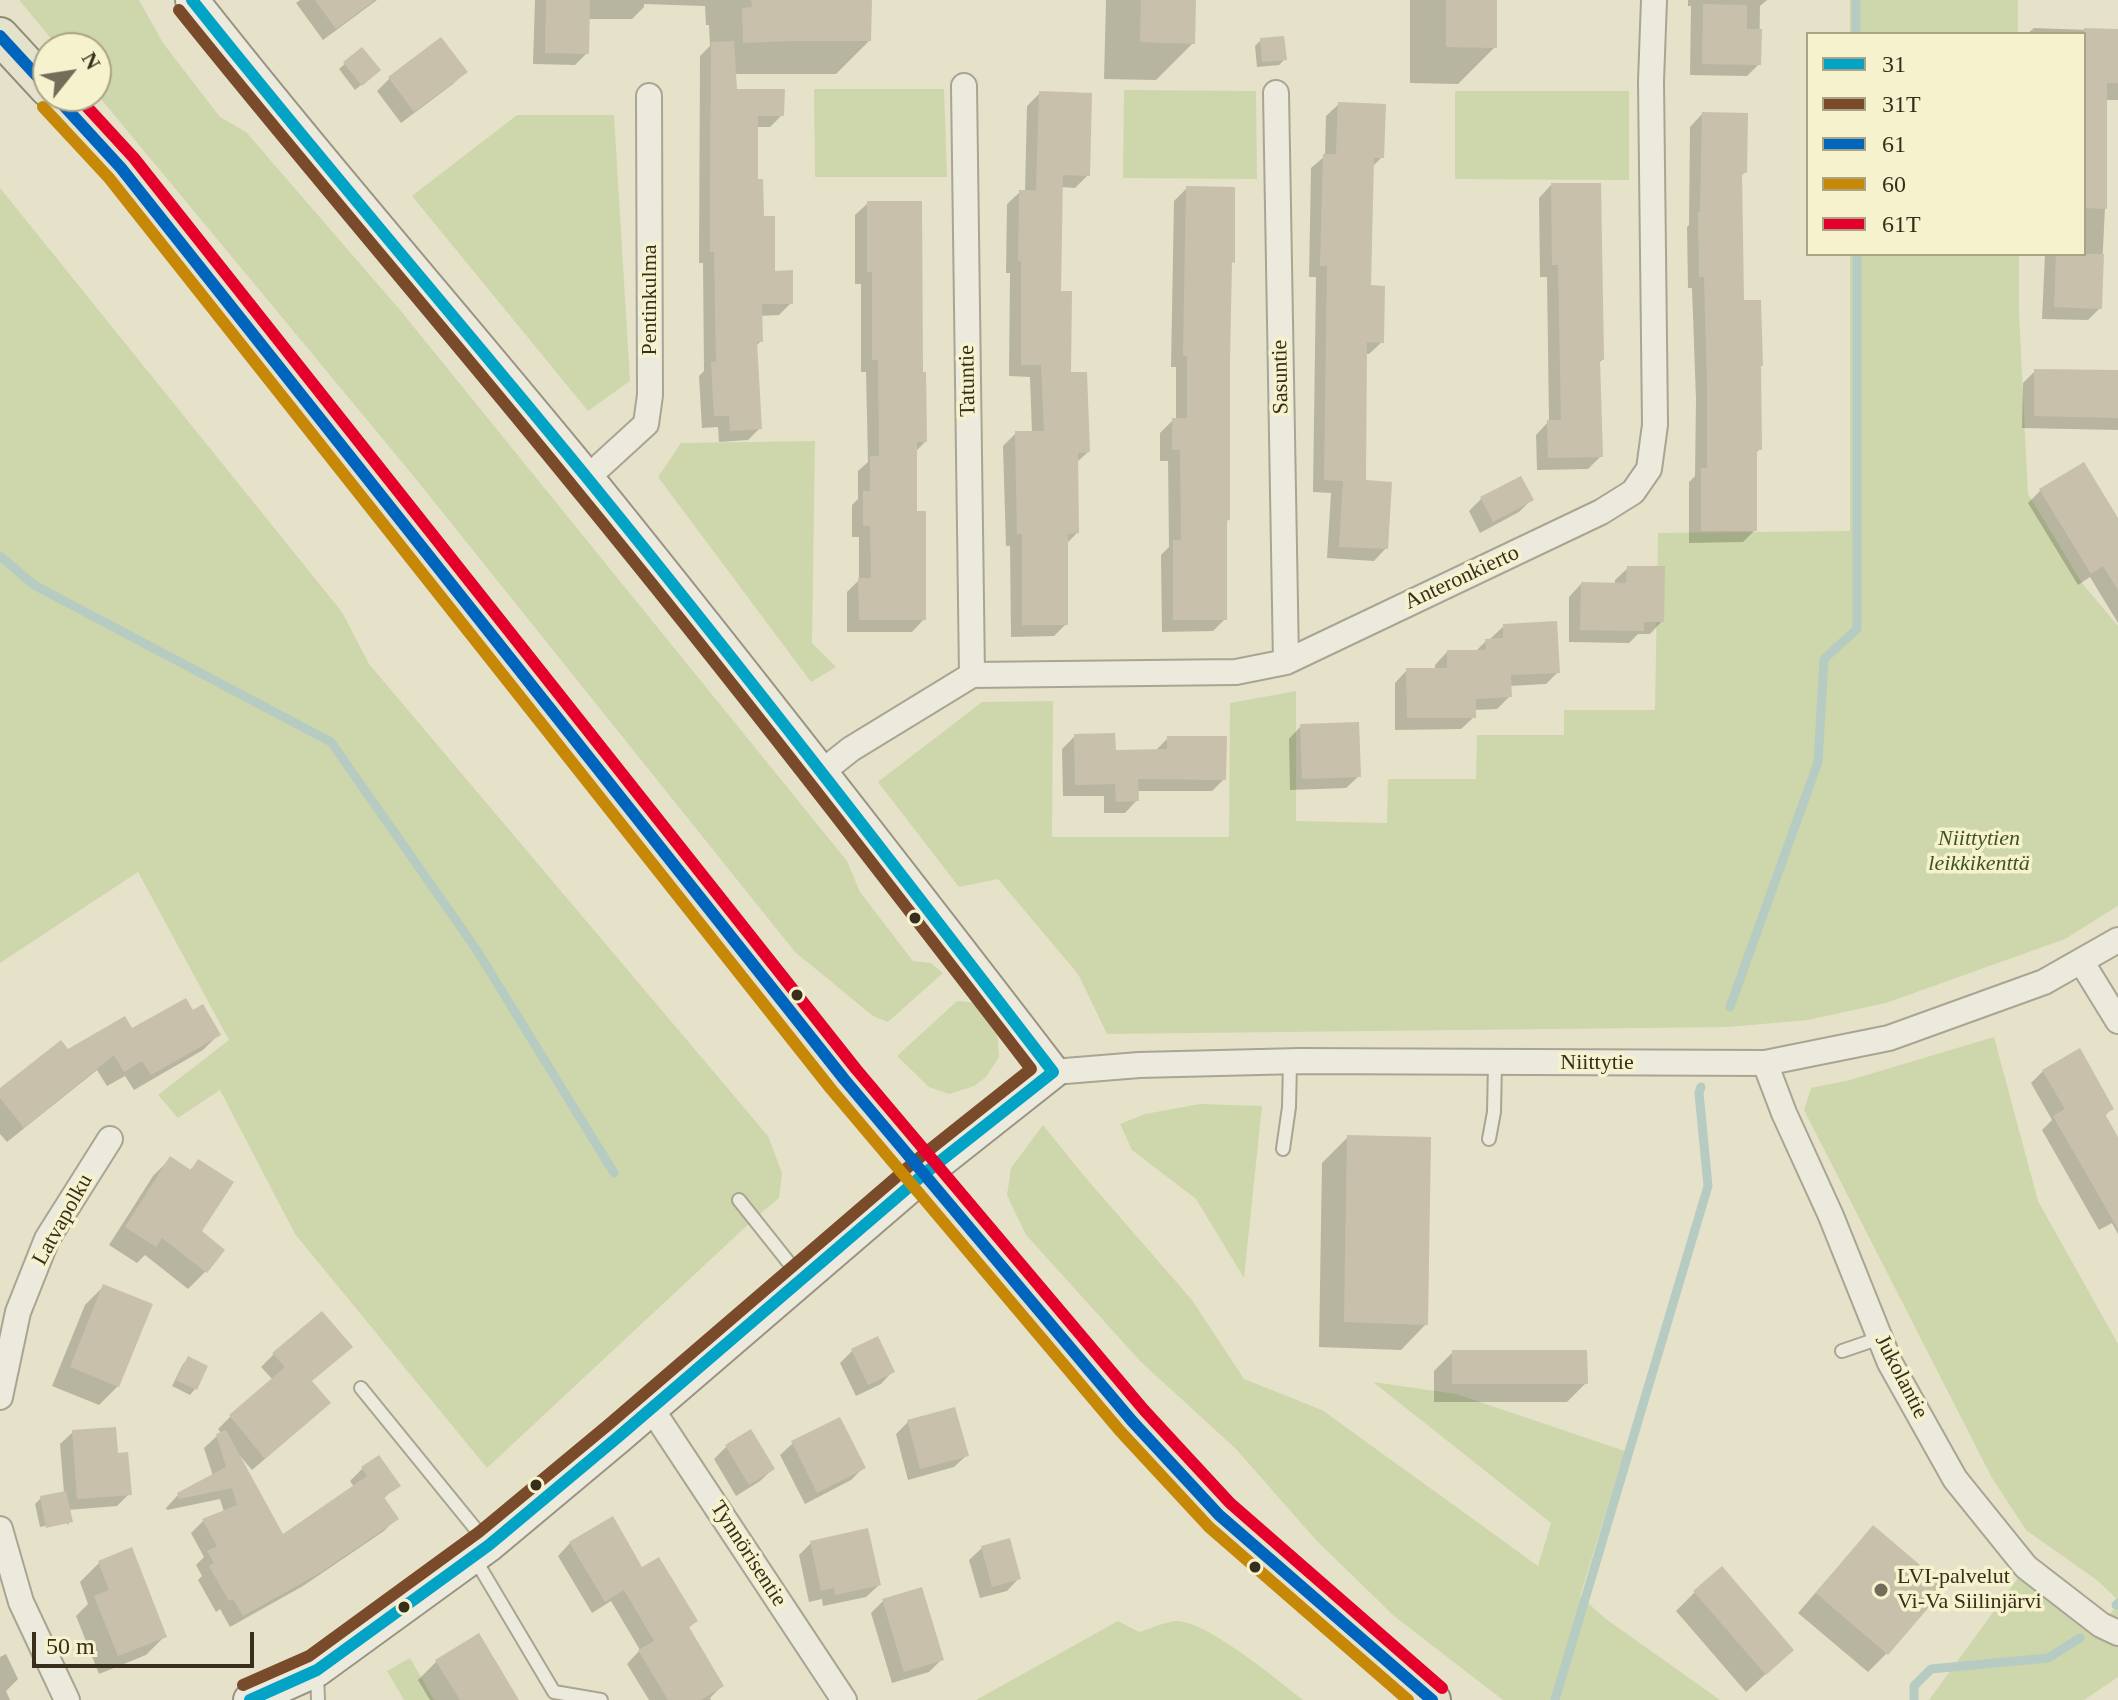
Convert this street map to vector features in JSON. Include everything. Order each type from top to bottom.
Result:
[{"type":"main road","points":[[0,36],[32,71]]},
{"type":"main road","points":[[69,112],[131,180],[834,1067],[1132,1421],[1219,1515],[1432,1700]]},
{"type":"street","points":[[192,0],[317,156],[587,478],[822,772],[1053,1072],[924,1174],[651,1408],[317,1685],[250,1700]]},
{"type":"street","name":"Anteronkierto","points":[[972,675],[1236,672],[1286,662],[1601,512],[1633,492],[1649,469],[1655,425],[1651,81],[1654,0]]},
{"type":"street","name":"Tatuntie","points":[[964,86],[972,675]]},
{"type":"street","name":"Sasuntie","points":[[1276,93],[1286,662]]},
{"type":"street","name":"Pentinkulma","points":[[587,478],[646,424],[650,395],[649,96]]},
{"type":"street","points":[[822,772],[851,749],[972,675]]},
{"type":"street","name":"Niittytie","points":[[1053,1072],[1139,1065],[1290,1062],[1765,1063],[1889,1038],[2044,982],[2118,940]]},
{"type":"street","points":[[2081,961],[2118,1021]]},
{"type":"street","name":"Jukolantie","points":[[1765,1063],[1890,1363],[1955,1479],[2026,1567],[2101,1625],[2118,1633]]},
{"type":"street","name":"Latvapolku","points":[[0,1397],[18,1312],[47,1239],[110,1139]]},
{"type":"street","name":"Tynnörisentie","points":[[651,1408],[844,1700]]},
{"type":"street","points":[[0,1529],[21,1602],[67,1700]]},
{"type":"lane","points":[[1283,1149],[1289,1107],[1290,1062]]},
{"type":"lane","points":[[1489,1139],[1494,1112],[1495,1063]]},
{"type":"lane","points":[[739,1200],[801,1278]]},
{"type":"lane","points":[[1842,1351],[1880,1338]]},
{"type":"lane","points":[[361,1388],[481,1551],[554,1692],[601,1700]]},
{"type":"green space","points":[[19,0],[139,0],[163,43],[220,117],[246,132],[400,310],[847,861],[860,892],[913,961],[931,963],[943,973],[888,1022],[873,1016],[795,952],[411,473],[112,112],[112,32],[46,32]]},
{"type":"green space","points":[[1850,0],[2018,0],[2018,32],[1850,32]]},
{"type":"green space","points":[[814,89],[944,89],[947,177],[815,177]]},
{"type":"green space","points":[[1124,90],[1256,91],[1257,179],[1123,178]]},
{"type":"green space","points":[[1455,91],[1629,91],[1629,180],[1455,179]]},
{"type":"green space","points":[[517,115],[614,115],[630,381],[588,411],[412,196]]},
{"type":"green space","points":[[0,188],[342,612],[369,664],[768,1136],[782,1173],[779,1198],[487,1468],[295,1234],[220,1090],[178,1118],[158,1095],[229,1040],[138,872],[0,963]]},
{"type":"green space","name":"Niittytien leikkikenttä","points":[[1850,256],[2019,256],[2028,494],[2082,583],[2118,626],[2118,906],[2065,939],[1886,1003],[1808,1020],[1728,1027],[1107,1034],[1078,974],[998,879],[959,887],[878,782],[982,702],[1053,701],[1052,837],[1229,837],[1230,703],[1296,691],[1296,821],[1387,823],[1388,779],[1476,779],[1477,735],[1564,735],[1564,710],[1655,710],[1658,533],[1850,531]]},
{"type":"green space","points":[[815,441],[812,643],[836,667],[811,682],[658,477],[681,443]]},
{"type":"green space","points":[[957,1001],[978,1003],[997,1031],[999,1057],[986,1077],[974,1086],[949,1094],[929,1087],[897,1056]]},
{"type":"green space","points":[[1994,1037],[2038,1201],[2118,1344],[2118,1600],[2098,1581],[2026,1530],[1992,1478],[1804,1110],[1811,1088],[1850,1080]]},
{"type":"green space","points":[[1200,1104],[1262,1106],[1244,1278],[1196,1199],[1132,1150],[1120,1124],[1145,1114]]},
{"type":"green space","points":[[1043,1125],[1192,1300],[1244,1379],[1322,1410],[1538,1566],[1551,1523],[1373,1382],[1456,1394],[1625,1451],[1580,1596],[1606,1619],[1720,1700],[1503,1700],[1394,1616],[1316,1540],[1236,1449],[1141,1362],[1026,1235],[1007,1195],[1011,1168]]},
{"type":"green space","points":[[2026,1567],[2102,1624],[2118,1604],[2118,1677],[2084,1700],[1929,1700]]},
{"type":"green space","points":[[1118,1621],[1139,1632],[1176,1621],[1189,1623],[1222,1640],[1303,1700],[976,1700]]},
{"type":"green space","points":[[410,1658],[434,1700],[404,1700],[387,1671]]},
{"type":"building","points":[[315,0],[375,0],[336,29]]},
{"type":"building","points":[[546,0],[590,0],[589,54],[545,53]]},
{"type":"building","points":[[751,0],[872,0],[871,41],[743,43],[742,8],[752,7]]},
{"type":"building","points":[[1141,0],[1196,0],[1195,44],[1140,42]]},
{"type":"building","points":[[1446,0],[1497,0],[1497,48],[1446,47]]},
{"type":"building","points":[[1703,4],[1747,5],[1747,29],[1762,29],[1761,65],[1702,64]]},
{"type":"building","points":[[2084,28],[2118,29],[2118,83],[2107,83],[2107,209],[2086,208]]},
{"type":"building","points":[[1284,36],[1287,60],[1262,62],[1260,38]]},
{"type":"building","points":[[441,37],[468,72],[414,112],[388,77]]},
{"type":"building","points":[[734,41],[737,89],[785,89],[784,116],[758,116],[758,179],[763,179],[764,216],[775,216],[775,271],[793,270],[793,304],[762,304],[763,342],[757,342],[762,429],[730,431],[729,416],[714,416],[711,362],[716,362],[714,252],[710,252],[711,42]]},
{"type":"building","points":[[362,47],[381,70],[362,86],[343,62]]},
{"type":"building","points":[[1039,91],[1092,93],[1090,176],[1063,175],[1061,291],[1072,291],[1071,372],[1087,372],[1090,452],[1078,453],[1079,533],[1068,534],[1068,625],[1022,625],[1022,534],[1017,534],[1015,431],[1044,431],[1041,365],[1021,365],[1021,261],[1018,261],[1019,190],[1036,190]]},
{"type":"building","points":[[1338,102],[1386,104],[1384,158],[1374,158],[1371,285],[1385,286],[1384,343],[1367,342],[1366,480],[1392,482],[1388,549],[1339,547],[1343,481],[1324,480],[1327,266],[1320,266],[1323,154],[1336,154]]},
{"type":"building","points":[[1702,112],[1748,113],[1747,173],[1742,173],[1744,300],[1761,300],[1763,366],[1762,450],[1757,450],[1757,531],[1701,531],[1701,468],[1707,468],[1704,277],[1699,277],[1698,212]]},
{"type":"building","points":[[1551,183],[1601,183],[1603,457],[1548,458],[1547,420],[1561,420],[1558,265],[1552,265]]},
{"type":"building","points":[[1186,186],[1235,187],[1227,620],[1173,620],[1173,540],[1181,540],[1180,450],[1172,450],[1172,418],[1187,418],[1187,356],[1183,356]]},
{"type":"building","points":[[867,201],[922,201],[923,372],[926,372],[927,442],[917,442],[917,511],[926,511],[926,620],[859,620],[858,578],[871,578],[870,526],[863,526],[863,491],[870,491],[870,456],[879,456],[878,360],[872,360],[872,272],[867,272]]},
{"type":"building","points":[[2104,254],[2102,309],[2054,307],[2056,256]]},
{"type":"building","points":[[2034,369],[2118,370],[2118,418],[2034,416]]},
{"type":"building","points":[[2084,462],[2118,518],[2118,590],[2103,566],[2091,574],[2039,489]]},
{"type":"building","points":[[1521,476],[1534,500],[1493,522],[1480,497]]},
{"type":"building","points":[[1627,566],[1665,566],[1664,622],[1644,622],[1644,631],[1580,630],[1581,582],[1626,583]]},
{"type":"building","points":[[1557,621],[1560,673],[1511,675],[1512,697],[1476,699],[1476,718],[1407,718],[1406,668],[1447,668],[1447,650],[1486,650],[1485,639],[1503,638],[1503,624]]},
{"type":"building","points":[[1359,722],[1361,777],[1302,779],[1300,724]]},
{"type":"building","points":[[1115,733],[1116,750],[1167,749],[1167,736],[1227,736],[1226,780],[1138,779],[1139,801],[1116,802],[1115,784],[1075,785],[1074,734]]},
{"type":"building","points":[[186,998],[193,1010],[203,1004],[221,1035],[151,1075],[142,1061],[124,1072],[114,1055],[24,1128],[0,1098],[0,1088],[61,1040],[68,1049],[125,1016],[132,1028]]},
{"type":"building","points":[[2080,1048],[2114,1109],[2105,1114],[2118,1137],[2118,1229],[2053,1116],[2065,1109],[2042,1070]]},
{"type":"building","points":[[1347,1135],[1431,1137],[1428,1325],[1344,1322]]},
{"type":"building","points":[[170,1156],[191,1170],[198,1159],[234,1182],[202,1231],[225,1250],[207,1273],[162,1238],[156,1247],[125,1227]]},
{"type":"building","points":[[103,1284],[153,1304],[119,1387],[70,1367]]},
{"type":"building","points":[[322,1311],[353,1347],[312,1381],[331,1403],[265,1459],[229,1415],[285,1367],[272,1353]]},
{"type":"building","points":[[878,1336],[895,1372],[868,1385],[851,1349]]},
{"type":"building","points":[[1452,1350],[1587,1350],[1588,1384],[1452,1384]]},
{"type":"building","points":[[188,1356],[208,1366],[197,1390],[176,1380]]},
{"type":"building","points":[[955,1407],[969,1456],[920,1469],[907,1420]]},
{"type":"building","points":[[840,1417],[866,1468],[817,1493],[791,1441]]},
{"type":"building","points":[[116,1427],[118,1453],[128,1452],[132,1495],[77,1499],[72,1430]]},
{"type":"building","points":[[751,1429],[775,1469],[749,1485],[725,1445]]},
{"type":"building","points":[[226,1430],[283,1534],[367,1476],[361,1467],[379,1455],[401,1486],[384,1497],[399,1519],[318,1574],[243,1616],[233,1599],[229,1601],[209,1566],[214,1563],[207,1551],[217,1546],[202,1519],[237,1505],[232,1488],[179,1499],[177,1493],[226,1467],[216,1434]]},
{"type":"building","points":[[66,1491],[73,1522],[46,1528],[40,1496]]},
{"type":"building","points":[[613,1516],[642,1567],[659,1557],[698,1621],[689,1627],[724,1686],[701,1700],[668,1700],[638,1650],[654,1641],[624,1590],[605,1602],[569,1542]]},
{"type":"building","name":"LVI-palvelut Vi-Va Siilinjärvi","points":[[1873,1525],[1946,1587],[1888,1655],[1816,1593]]},
{"type":"building","points":[[868,1528],[881,1585],[835,1595],[834,1588],[821,1591],[810,1541]]},
{"type":"building","points":[[1010,1538],[1021,1579],[992,1587],[981,1546]]},
{"type":"building","points":[[132,1547],[167,1637],[118,1656],[94,1596],[109,1590],[98,1561]]},
{"type":"building","points":[[1722,1566],[1794,1650],[1766,1675],[1693,1591]]},
{"type":"building","points":[[922,1587],[944,1660],[904,1672],[882,1599]]},
{"type":"building","points":[[479,1633],[519,1700],[460,1700],[435,1660]]},
{"type":"waterway","points":[[1856,0],[1856,32]]},
{"type":"waterway","points":[[1730,1007],[1818,762],[1824,659],[1857,629],[1857,256]]},
{"type":"waterway","points":[[0,556],[34,585],[331,742],[476,949],[614,1173]]},
{"type":"waterway","points":[[1555,1700],[1708,1186],[1699,1093],[1701,1087]]},
{"type":"waterway","points":[[1914,1700],[1914,1686],[1931,1669],[2048,1658],[2080,1638]]},
{"type":"transit line","name":"31","points":[[192,0],[647,552],[1053,1072],[924,1174],[489,1545],[317,1670],[250,1700]]},
{"type":"transit line","name":"31T","points":[[179,10],[633,560],[1031,1069],[914,1162],[479,1532],[309,1656],[243,1685]]},
{"type":"transit line","name":"61","points":[[0,36],[32,71]]},
{"type":"transit line","name":"60","points":[[48,112],[109,178],[831,1089],[1120,1431],[1209,1527],[1408,1700]]},
{"type":"transit line","name":"61","points":[[70,112],[121,168],[844,1079],[1132,1421],[1219,1515],[1432,1700]]},
{"type":"transit line","name":"61T","points":[[92,112],[134,158],[856,1069],[1144,1410],[1230,1503],[1442,1688]]},
{"type":"place","name":"LVI-palvelut Vi-Va Siilinjärvi","points":[[1881,1590]]}]
